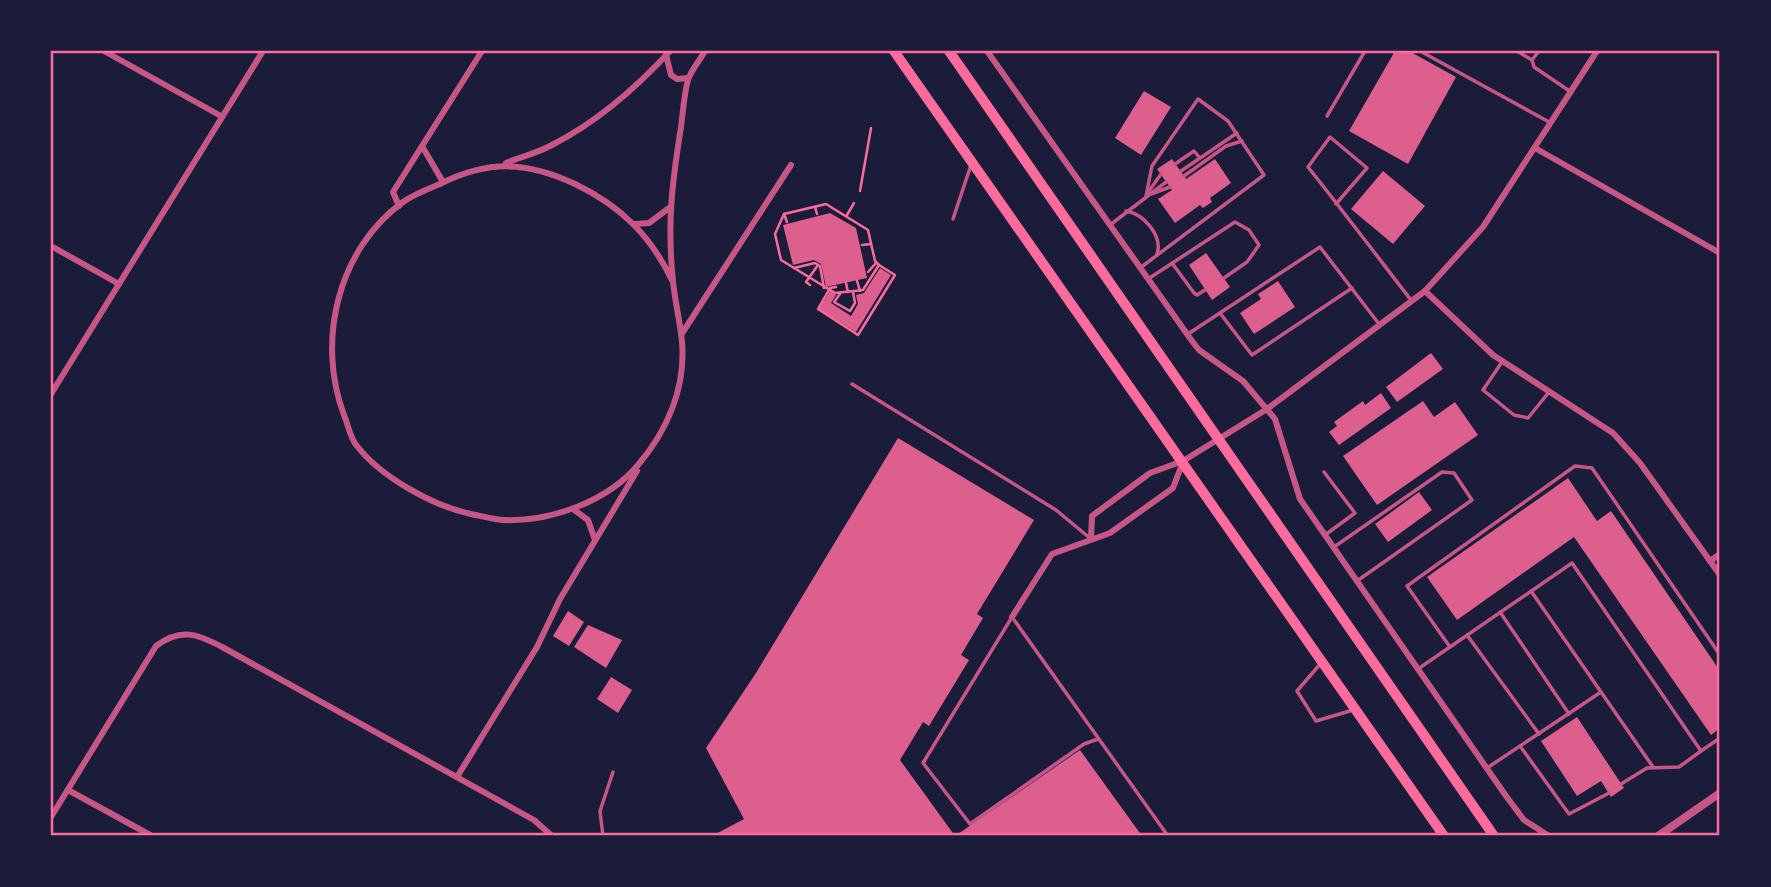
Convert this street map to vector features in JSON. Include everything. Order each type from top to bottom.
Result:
[{"type":"main road","points":[[894,51],[1444,836]]},
{"type":"main road","points":[[949,51],[1494,836]]},
{"type":"street","points":[[104,51],[221,116]]},
{"type":"street","points":[[51,394],[263,51]]},
{"type":"street","points":[[399,206],[393,192],[482,51]]},
{"type":"street","points":[[457,777],[537,647],[560,598],[663,431],[677,401],[681,335],[673,282],[669,208],[688,78],[705,51]]},
{"type":"street","points":[[987,51],[1187,335],[1199,350],[1243,381],[1267,409],[1281,431],[1293,482],[1300,499],[1524,820],[1549,836]]},
{"type":"street","points":[[1091,539],[1092,516],[1150,473],[1183,461],[1267,409],[1425,290],[1483,227],[1597,51]]},
{"type":"street","points":[[668,53],[671,75],[677,79],[688,78]]},
{"type":"street","points":[[649,451],[615,488],[584,506],[572,509],[505,520],[460,512],[424,499],[355,445],[339,401],[333,365],[333,327],[341,285],[360,249],[399,206],[443,182],[505,164],[552,145],[646,76],[668,53]]},
{"type":"street","points":[[422,146],[443,182]]},
{"type":"street","points":[[1535,148],[1720,253]]},
{"type":"street","points":[[505,164],[555,174],[605,200],[635,224],[660,254],[673,282]]},
{"type":"street","points":[[681,335],[791,165]]},
{"type":"street","points":[[635,224],[649,223],[669,208]]},
{"type":"street","points":[[51,246],[119,284]]},
{"type":"street","points":[[1425,290],[1502,362],[1613,433],[1640,463],[1720,575]]},
{"type":"street","points":[[1012,617],[1052,554],[1110,533],[1173,488],[1183,461]]},
{"type":"street","points":[[572,509],[588,520],[595,540]]},
{"type":"street","points":[[1710,561],[1720,554]]},
{"type":"street","points":[[51,817],[156,646],[181,633],[199,635],[534,820],[552,836]]},
{"type":"street","points":[[68,789],[152,836]]},
{"type":"street","points":[[1658,836],[1720,793]]},
{"type":"lane","points":[[1328,116],[1365,51]]},
{"type":"lane","points":[[1420,51],[1551,123]]},
{"type":"lane","points":[[1517,51],[1532,60],[1534,67],[1571,92]]},
{"type":"lane","points":[[1532,60],[1539,51]]},
{"type":"lane","points":[[1140,268],[1264,176],[1228,121],[1198,99],[1152,166],[1146,196]]},
{"type":"lane","points":[[1181,171],[1237,133]]},
{"type":"lane","points":[[1336,204],[1367,168],[1330,137],[1308,167],[1336,204],[1412,302]]},
{"type":"lane","points":[[1184,176],[1226,146],[1242,141]]},
{"type":"lane","points":[[1175,164],[1195,150],[1199,157]]},
{"type":"lane","points":[[953,219],[972,162]]},
{"type":"lane","points":[[1146,196],[1161,174]]},
{"type":"lane","points":[[1110,225],[1166,182]]},
{"type":"lane","points":[[1146,196],[1170,187]]},
{"type":"lane","points":[[1125,211],[1133,212],[1149,225],[1157,237],[1159,247],[1156,256]]},
{"type":"lane","points":[[1148,279],[1235,222],[1250,230],[1259,246],[1247,262],[1224,278]]},
{"type":"lane","points":[[1187,335],[1320,247],[1380,326]]},
{"type":"lane","points":[[1172,262],[1194,293],[1198,295],[1205,290]]},
{"type":"lane","points":[[1220,313],[1252,355],[1352,288]]},
{"type":"lane","points":[[1502,362],[1483,390],[1514,415],[1528,418],[1549,391]]},
{"type":"lane","points":[[852,384],[1056,510],[1091,539]]},
{"type":"lane","points":[[1450,647],[1407,586],[1575,466],[1584,465],[1592,468],[1720,655]]},
{"type":"lane","points":[[1324,472],[1355,513],[1325,535]]},
{"type":"lane","points":[[1334,547],[1442,472],[1454,473],[1460,480],[1472,500],[1357,581]]},
{"type":"lane","points":[[1418,669],[1572,563],[1701,751]]},
{"type":"lane","points":[[1531,591],[1653,767]]},
{"type":"lane","points":[[1500,612],[1569,714]]},
{"type":"lane","points":[[1098,739],[1084,744],[971,824],[923,763],[1012,617],[1168,836]]},
{"type":"lane","points":[[1467,635],[1539,734]]},
{"type":"lane","points":[[1322,661],[1297,691],[1316,721],[1356,709]]},
{"type":"lane","points":[[1487,768],[1601,692]]},
{"type":"lane","points":[[1621,784],[1647,768],[1679,767],[1720,738]]},
{"type":"lane","points":[[1520,746],[1569,814],[1609,793]]},
{"type":"lane","points":[[603,836],[600,811],[613,772]]},
{"type":"path","points":[[860,191],[871,128]]},
{"type":"path","points":[[847,216],[854,203]]},
{"type":"path","points":[[785,214],[826,204],[868,230],[878,264],[895,275],[858,335],[818,309],[827,289],[818,265]]},
{"type":"path","points":[[815,207],[817,214]]},
{"type":"path","points":[[785,214],[787,222]]},
{"type":"path","points":[[785,214],[776,237],[780,260],[793,268],[810,285]]},
{"type":"path","points":[[776,237],[784,236]]},
{"type":"path","points":[[862,245],[871,244]]},
{"type":"path","points":[[778,249],[786,247]]},
{"type":"path","points":[[780,260],[790,258]]},
{"type":"path","points":[[793,268],[815,263],[818,265]]},
{"type":"path","points":[[868,272],[878,264]]},
{"type":"path","points":[[806,280],[840,294],[860,290],[878,264]]},
{"type":"path","points":[[806,280],[818,265]]},
{"type":"path","points":[[857,281],[860,290]]},
{"type":"path","points":[[840,294],[834,302],[849,311],[855,303],[846,283]]},
{"type":"path","points":[[827,289],[836,287]]},
{"type":"building","points":[[1395,51],[1409,51],[1456,77],[1408,164],[1349,131]]},
{"type":"building","points":[[1144,91],[1171,107],[1141,155],[1115,138]]},
{"type":"building","points":[[1172,159],[1186,179],[1215,159],[1231,183],[1210,198],[1212,202],[1203,208],[1200,205],[1175,223],[1158,199],[1172,190],[1157,169]]},
{"type":"building","points":[[1383,171],[1425,206],[1393,244],[1351,209]]},
{"type":"building","points":[[830,213],[856,228],[867,278],[826,287],[821,264],[814,260],[793,265],[783,225]]},
{"type":"building","points":[[1206,253],[1230,287],[1212,300],[1189,265]]},
{"type":"building","points":[[880,268],[891,275],[856,332],[819,309],[830,291],[836,295],[831,303],[851,316],[858,304],[856,295],[864,293]]},
{"type":"building","points":[[1278,281],[1295,307],[1254,334],[1240,313],[1261,299],[1258,294]]},
{"type":"building","points":[[1431,353],[1443,369],[1397,402],[1386,387]]},
{"type":"building","points":[[1381,393],[1391,408],[1339,445],[1329,432],[1337,426],[1334,422],[1363,401],[1365,405]]},
{"type":"building","points":[[1423,401],[1434,417],[1455,402],[1478,435],[1377,505],[1343,456]]},
{"type":"building","points":[[898,438],[1034,520],[977,614],[983,618],[961,655],[969,660],[929,726],[923,722],[900,760],[955,836],[712,836],[744,819],[706,748],[756,673]]},
{"type":"building","points":[[1568,478],[1597,521],[1611,511],[1720,671],[1720,728],[1711,735],[1574,537],[1457,620],[1427,577]]},
{"type":"building","points":[[1419,492],[1432,510],[1388,542],[1375,524]]},
{"type":"building","points":[[568,611],[584,622],[569,646],[553,636]]},
{"type":"building","points":[[588,625],[622,640],[606,668],[574,647]]},
{"type":"building","points":[[611,677],[632,690],[618,713],[597,699]]},
{"type":"building","points":[[1577,717],[1624,788],[1611,797],[1601,781],[1577,796],[1541,741]]},
{"type":"building","points":[[1080,750],[1142,836],[955,836]]}]
